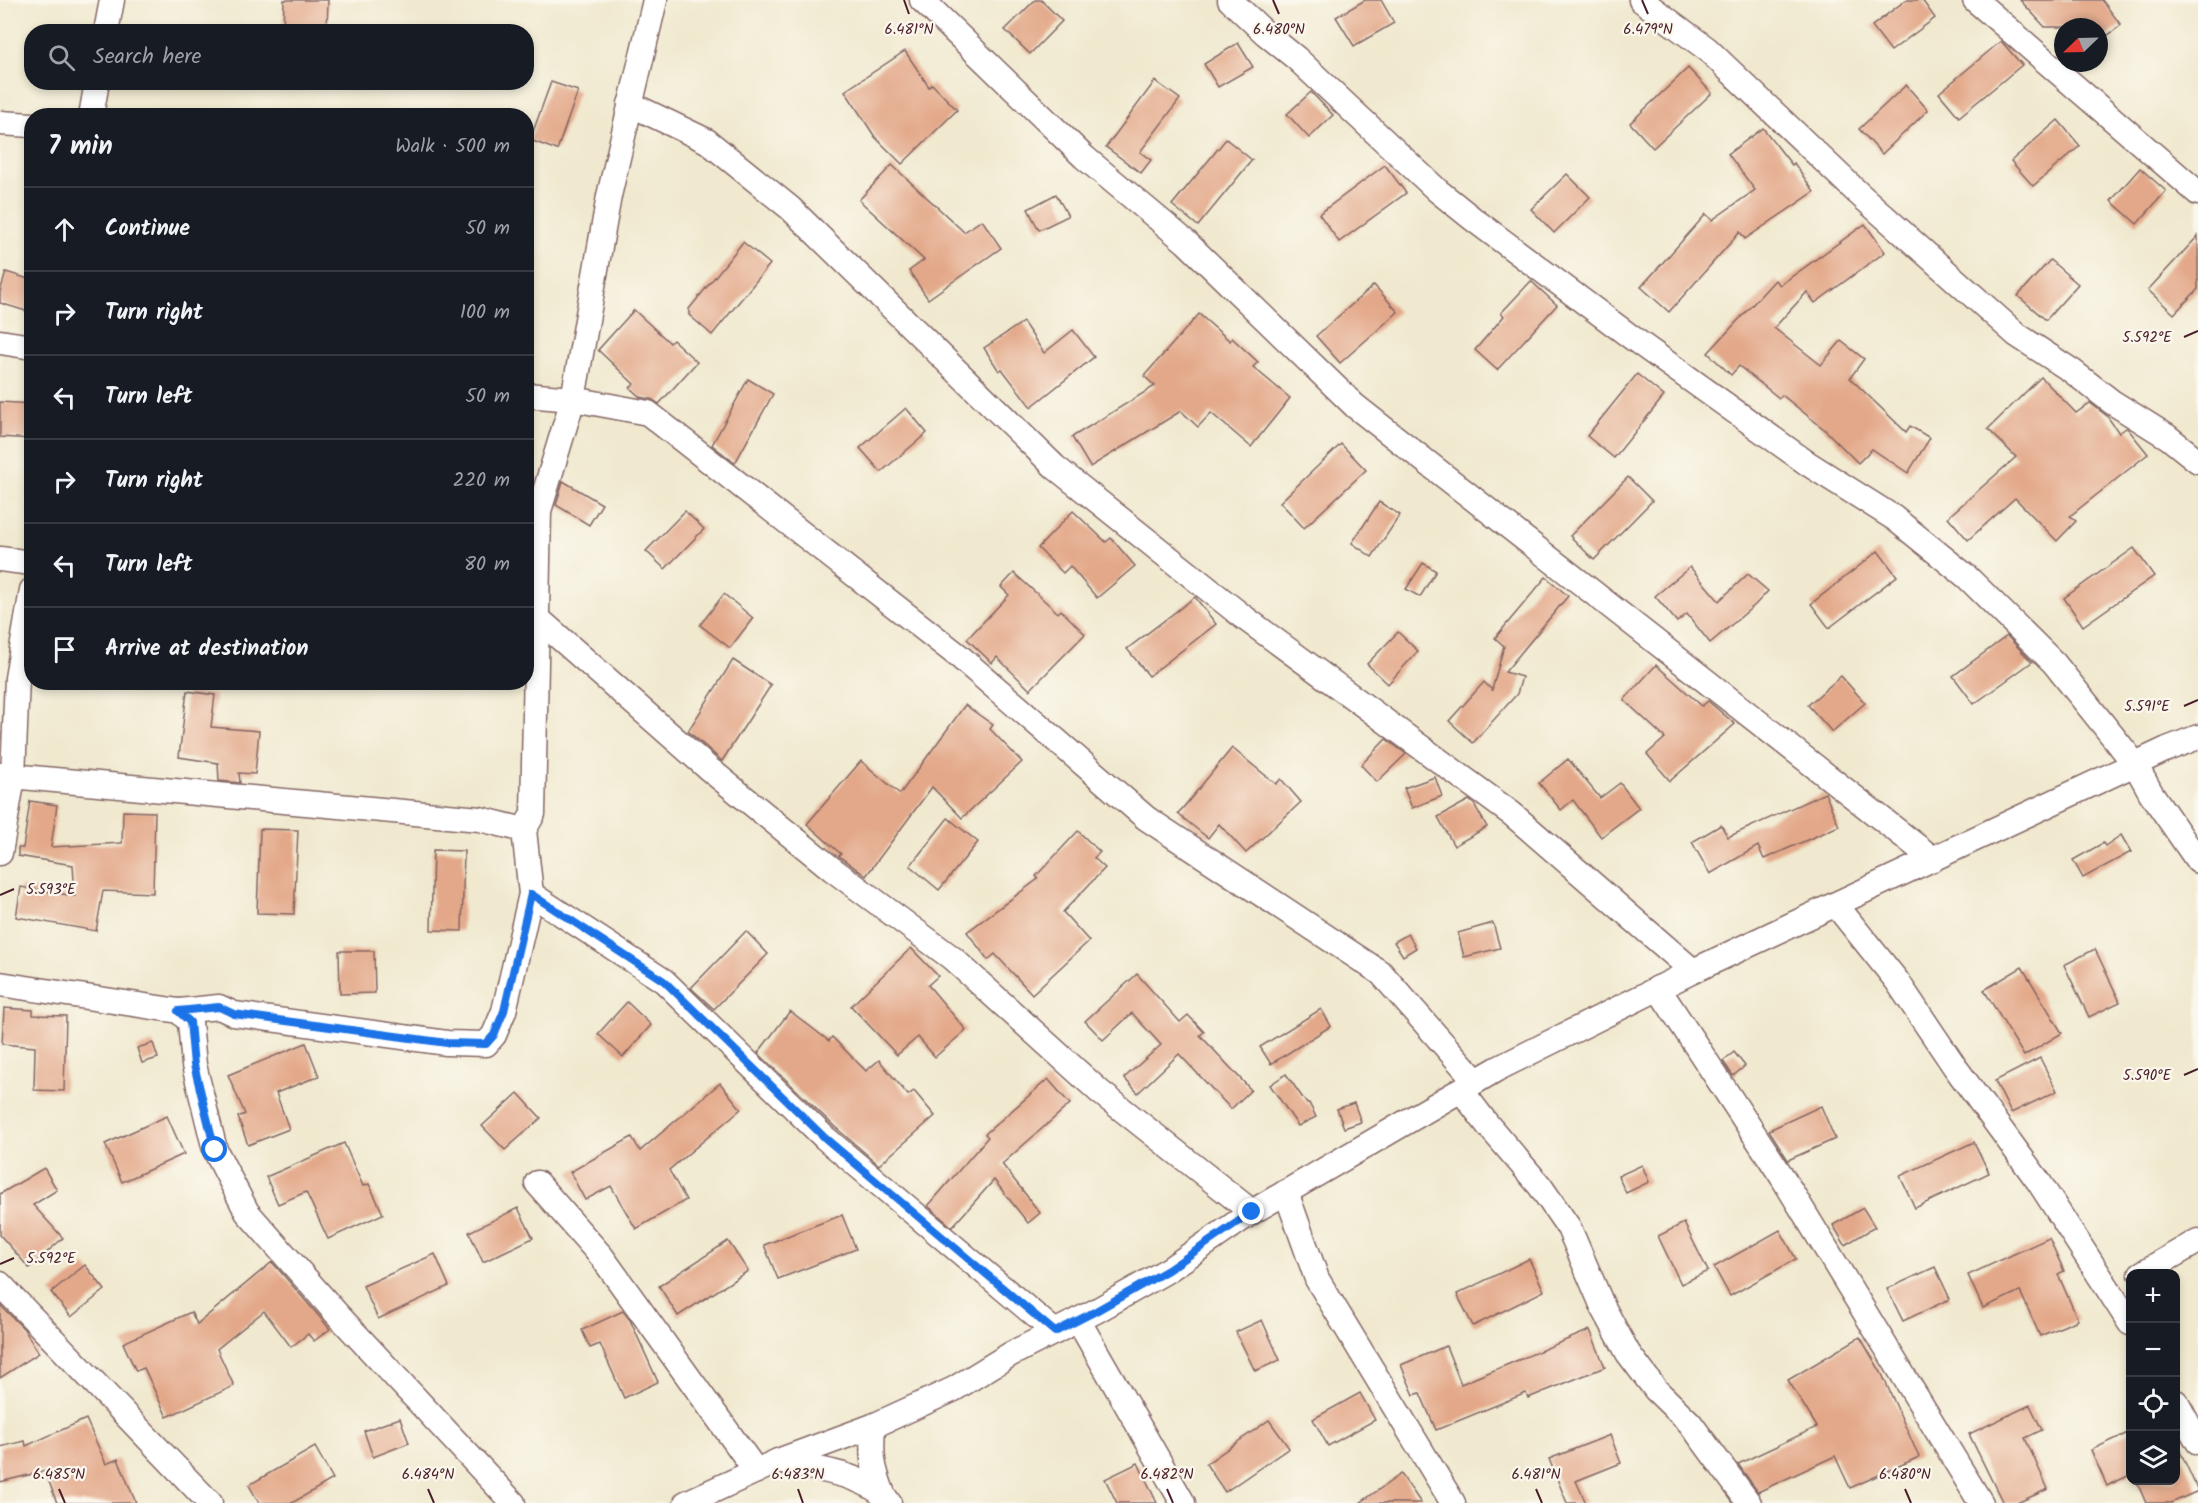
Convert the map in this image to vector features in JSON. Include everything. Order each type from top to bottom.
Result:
[{"type":"street","points":[[108,24],[112,0]]},
{"type":"street","points":[[534,575],[539,511],[573,399],[609,196],[655,0]]},
{"type":"street","points":[[922,0],[1084,157],[1186,242],[1355,406],[1933,859]]},
{"type":"street","points":[[1230,0],[1296,58],[1438,191],[1473,219],[1631,337],[1770,436],[1894,518],[1967,577],[2054,663],[2135,764],[2151,793],[2198,861]]},
{"type":"street","points":[[1641,0],[1707,49],[1858,193],[2017,335],[2072,371],[2112,402],[2168,437],[2198,461]]},
{"type":"street","points":[[1975,0],[2198,193]]},
{"type":"street","points":[[92,108],[96,90]]},
{"type":"street","points":[[630,104],[707,141],[790,208],[1055,467],[1242,616],[1512,814],[1693,971]]},
{"type":"street","points":[[0,123],[24,124]]},
{"type":"street","points":[[0,342],[24,345]]},
{"type":"street","points":[[534,396],[573,399],[648,413],[960,657],[1146,818],[1381,973],[1468,1085],[1494,1133],[1540,1186],[1569,1228],[1603,1307],[1628,1353],[1656,1390],[1690,1423],[1749,1503]]},
{"type":"street","points":[[0,559],[24,562]]},
{"type":"street","points":[[534,617],[709,769],[832,869],[952,958],[1100,1092],[1252,1212]]},
{"type":"street","points":[[0,853],[6,776],[24,637]]},
{"type":"street","points":[[0,984],[178,1011],[219,1007],[234,1014],[246,1016],[447,1043],[486,1044],[494,1035],[504,1011],[531,894],[524,830],[532,814],[531,690]]},
{"type":"street","points":[[686,1503],[767,1466],[873,1426],[954,1389],[1011,1354],[1168,1270],[1252,1212],[1468,1085],[1693,971],[2167,748],[2198,736]]},
{"type":"street","points":[[6,776],[480,819],[524,830]]},
{"type":"street","points":[[531,894],[664,981],[825,1138],[1055,1332]]},
{"type":"street","points":[[1836,905],[1897,981],[1955,1067],[2039,1182],[2121,1285],[2126,1306]]},
{"type":"street","points":[[1658,988],[1783,1178],[1981,1503]]},
{"type":"street","points":[[178,1011],[190,1022],[194,1065],[215,1150],[247,1212],[336,1313],[513,1503]]},
{"type":"street","points":[[537,1183],[602,1257],[767,1466],[849,1476],[886,1498]]},
{"type":"street","points":[[1287,1192],[1317,1279],[1454,1503]]},
{"type":"street","points":[[2150,1269],[2198,1241]]},
{"type":"street","points":[[0,1284],[210,1503]]},
{"type":"street","points":[[1078,1320],[1183,1503]]},
{"type":"street","points":[[2180,1411],[2198,1442]]},
{"type":"street","points":[[873,1426],[873,1469],[886,1498]]},
{"type":"building","points":[[284,0],[328,0],[327,24],[283,24]]},
{"type":"building","points":[[1035,0],[1041,0],[1062,21],[1030,54],[1005,30]]},
{"type":"building","points":[[1365,0],[1381,0],[1394,23],[1354,46],[1336,17]]},
{"type":"building","points":[[1906,0],[1922,0],[1935,18],[1891,51],[1872,26]]},
{"type":"building","points":[[2020,0],[2102,0],[2121,25],[2108,35],[2108,18],[2054,18],[2054,27],[2045,27]]},
{"type":"building","points":[[2001,41],[2022,65],[1959,117],[1939,93]]},
{"type":"building","points":[[1238,43],[1253,67],[1218,87],[1204,64]]},
{"type":"building","points":[[905,51],[929,87],[932,84],[957,110],[902,164],[875,137],[845,91]]},
{"type":"building","points":[[1688,68],[1712,93],[1653,148],[1630,123]]},
{"type":"building","points":[[1155,81],[1180,99],[1140,152],[1151,160],[1141,173],[1106,147]]},
{"type":"building","points":[[551,82],[578,91],[557,150],[534,141],[534,129]]},
{"type":"building","points":[[1906,85],[1928,110],[1882,154],[1859,129]]},
{"type":"building","points":[[1311,92],[1333,115],[1309,138],[1287,114]]},
{"type":"building","points":[[2058,120],[2080,146],[2033,186],[2011,161]]},
{"type":"building","points":[[1763,128],[1792,165],[1794,163],[1814,192],[1745,239],[1740,232],[1669,312],[1641,287],[1706,214],[1712,220],[1755,190],[1728,154]]},
{"type":"building","points":[[1226,139],[1252,160],[1198,226],[1172,205]]},
{"type":"building","points":[[892,165],[964,232],[982,220],[1001,248],[928,299],[909,271],[924,260],[859,200]]},
{"type":"building","points":[[1385,165],[1406,193],[1339,242],[1319,214]]},
{"type":"building","points":[[2140,168],[2166,191],[2137,224],[2111,201]]},
{"type":"building","points":[[1567,174],[1590,197],[1554,233],[1531,209]]},
{"type":"building","points":[[1056,194],[1068,216],[1039,230],[1028,209]]},
{"type":"building","points":[[1865,224],[1885,252],[1815,303],[1807,292],[1774,328],[1821,365],[1841,341],[1864,359],[1850,378],[1906,432],[1910,426],[1930,438],[1908,473],[1872,449],[1858,463],[1824,429],[1782,395],[1779,398],[1739,366],[1731,375],[1708,353],[1775,280],[1780,285]]},
{"type":"building","points":[[2198,236],[2198,289],[2174,314],[2148,290]]},
{"type":"building","points":[[743,242],[770,264],[712,335],[689,315],[689,309]]},
{"type":"building","points":[[2050,260],[2078,284],[2046,320],[2018,296]]},
{"type":"building","points":[[6,272],[24,278],[24,310],[0,303],[0,292]]},
{"type":"building","points":[[1531,281],[1557,305],[1497,370],[1475,350],[1504,316],[1501,313]]},
{"type":"building","points":[[1374,285],[1398,312],[1340,363],[1316,336]]},
{"type":"building","points":[[634,310],[670,343],[673,340],[697,362],[659,404],[651,399],[640,397],[630,388],[634,384],[598,350]]},
{"type":"building","points":[[1199,314],[1230,341],[1232,338],[1258,362],[1253,367],[1290,398],[1251,447],[1211,413],[1198,427],[1181,411],[1090,467],[1072,437],[1155,386],[1144,376]]},
{"type":"building","points":[[1023,322],[1044,353],[1073,330],[1094,357],[1031,407],[1002,369],[999,371],[984,348]]},
{"type":"building","points":[[1637,374],[1664,396],[1614,458],[1587,436]]},
{"type":"building","points":[[2041,377],[2076,413],[2090,403],[2107,416],[2119,433],[2128,429],[2148,454],[2070,516],[2076,521],[2057,541],[2015,498],[1968,540],[1948,517],[2016,457],[1988,429]]},
{"type":"building","points":[[748,379],[773,394],[735,463],[712,445]]},
{"type":"building","points":[[0,402],[24,404],[24,438],[0,437]]},
{"type":"building","points":[[906,408],[927,433],[881,472],[860,448]]},
{"type":"building","points":[[1341,444],[1366,470],[1304,528],[1280,502]]},
{"type":"building","points":[[1628,477],[1652,501],[1594,560],[1570,536]]},
{"type":"building","points":[[563,481],[602,504],[589,525],[556,505]]},
{"type":"building","points":[[1379,502],[1400,515],[1372,557],[1352,543]]},
{"type":"building","points":[[685,511],[704,529],[665,569],[646,551]]},
{"type":"building","points":[[1073,511],[1106,542],[1111,538],[1135,566],[1097,598],[1070,566],[1063,573],[1038,548]]},
{"type":"building","points":[[2134,548],[2154,576],[2083,626],[2064,598]]},
{"type":"building","points":[[1878,551],[1897,576],[1829,628],[1811,604]]},
{"type":"building","points":[[1423,563],[1436,571],[1420,597],[1406,589]]},
{"type":"building","points":[[1690,567],[1719,601],[1748,574],[1768,591],[1710,643],[1687,614],[1677,622],[1655,596]]},
{"type":"building","points":[[1014,573],[1058,613],[1061,610],[1085,634],[1030,690],[997,657],[992,663],[967,639],[1009,595],[1001,587]]},
{"type":"building","points":[[1546,577],[1568,596],[1505,672],[1522,677],[1517,694],[1473,743],[1449,721],[1484,682],[1492,690],[1504,646],[1495,638]]},
{"type":"building","points":[[724,594],[753,618],[730,648],[700,625]]},
{"type":"building","points":[[1195,597],[1216,624],[1149,676],[1127,649]]},
{"type":"building","points":[[1398,632],[1418,651],[1388,684],[1367,664]]},
{"type":"building","points":[[2007,636],[2032,662],[1974,704],[1953,676]]},
{"type":"building","points":[[733,660],[771,685],[722,761],[688,731]]},
{"type":"building","points":[[1656,665],[1702,706],[1708,701],[1735,724],[1670,781],[1647,754],[1665,738],[1624,700]]},
{"type":"building","points":[[1841,676],[1865,703],[1832,732],[1808,705]]},
{"type":"building","points":[[187,691],[215,695],[211,727],[259,731],[255,774],[239,773],[240,783],[219,781],[218,763],[179,757]]},
{"type":"building","points":[[965,705],[993,725],[990,729],[1022,762],[962,818],[932,787],[866,876],[839,856],[841,854],[807,824],[861,761],[900,794]]},
{"type":"building","points":[[1386,739],[1406,754],[1377,782],[1361,765]]},
{"type":"building","points":[[1232,748],[1276,784],[1281,779],[1301,802],[1246,853],[1219,824],[1208,838],[1178,814]]},
{"type":"building","points":[[1568,759],[1600,798],[1620,783],[1639,808],[1601,837],[1573,800],[1561,810],[1539,783]]},
{"type":"building","points":[[1435,777],[1442,796],[1412,808],[1404,788]]},
{"type":"building","points":[[1825,793],[1839,826],[1764,859],[1758,846],[1710,874],[1692,842],[1721,825],[1728,837]]},
{"type":"building","points":[[1469,800],[1474,804],[1487,827],[1454,846],[1438,817]]},
{"type":"building","points":[[30,801],[57,805],[51,847],[122,843],[123,811],[155,812],[153,893],[103,891],[96,931],[16,917],[21,887],[75,896],[73,865],[18,856],[18,848],[23,848]]},
{"type":"building","points":[[948,818],[978,842],[939,890],[910,866]]},
{"type":"building","points":[[260,829],[298,830],[294,914],[257,913]]},
{"type":"building","points":[[1078,831],[1100,852],[1094,858],[1105,868],[1063,912],[1089,941],[1032,994],[995,954],[988,960],[967,932],[1038,879],[1036,876]]},
{"type":"building","points":[[2121,835],[2131,852],[2083,878],[2073,860],[2103,843],[2105,846]]},
{"type":"building","points":[[433,850],[464,851],[462,931],[431,930]]},
{"type":"building","points":[[1493,923],[1500,948],[1464,957],[1458,933]]},
{"type":"building","points":[[746,931],[768,954],[714,1009],[691,988]]},
{"type":"building","points":[[1408,934],[1416,948],[1403,956],[1394,942]]},
{"type":"building","points":[[911,948],[938,976],[928,985],[966,1030],[935,1057],[918,1037],[897,1055],[851,1006]]},
{"type":"building","points":[[2095,949],[2120,1002],[2089,1017],[2064,965]]},
{"type":"building","points":[[339,951],[374,951],[375,993],[340,994]]},
{"type":"building","points":[[2022,967],[2062,1033],[2024,1056],[1984,990]]},
{"type":"building","points":[[1137,974],[1180,1022],[1188,1015],[1204,1032],[1200,1035],[1251,1090],[1231,1109],[1179,1054],[1138,1093],[1124,1078],[1161,1045],[1132,1013],[1103,1040],[1085,1021]]},
{"type":"building","points":[[627,1002],[651,1025],[623,1057],[598,1034]]},
{"type":"building","points":[[4,1008],[33,1010],[33,1015],[66,1016],[64,1091],[34,1090],[35,1047],[2,1044]]},
{"type":"building","points":[[1321,1009],[1331,1026],[1271,1064],[1260,1047]]},
{"type":"building","points":[[790,1011],[829,1041],[832,1037],[866,1071],[879,1060],[908,1095],[914,1091],[935,1116],[879,1165],[835,1127],[758,1053]]},
{"type":"building","points":[[153,1043],[158,1058],[142,1063],[137,1048]]},
{"type":"building","points":[[306,1043],[319,1076],[276,1093],[289,1129],[248,1145],[238,1117],[245,1114],[228,1075]]},
{"type":"building","points":[[1734,1052],[1745,1066],[1733,1076],[1723,1061]]},
{"type":"building","points":[[2040,1058],[2057,1091],[2011,1113],[1995,1081]]},
{"type":"building","points":[[1286,1074],[1307,1104],[1309,1103],[1316,1117],[1298,1126],[1270,1085]]},
{"type":"building","points":[[1048,1079],[1070,1104],[1002,1164],[1040,1213],[1028,1223],[994,1180],[952,1227],[928,1206],[988,1137],[985,1134]]},
{"type":"building","points":[[720,1083],[741,1109],[669,1170],[686,1200],[636,1229],[611,1186],[585,1200],[570,1172],[632,1137],[640,1151]]},
{"type":"building","points":[[518,1093],[541,1118],[505,1150],[482,1126]]},
{"type":"building","points":[[1354,1103],[1361,1122],[1344,1128],[1337,1109]]},
{"type":"building","points":[[1821,1106],[1835,1139],[1788,1160],[1769,1130]]},
{"type":"building","points":[[167,1116],[184,1154],[122,1182],[105,1144]]},
{"type":"building","points":[[1974,1142],[1989,1173],[1915,1208],[1900,1176]]},
{"type":"building","points":[[344,1143],[363,1186],[369,1184],[383,1214],[328,1239],[306,1192],[278,1204],[266,1177]]},
{"type":"building","points":[[1642,1165],[1649,1182],[1626,1193],[1618,1176]]},
{"type":"building","points":[[44,1168],[57,1190],[33,1205],[63,1238],[29,1268],[0,1235],[0,1194]]},
{"type":"building","points":[[518,1208],[533,1238],[483,1262],[469,1232]]},
{"type":"building","points":[[1863,1208],[1875,1227],[1845,1245],[1833,1225]]},
{"type":"building","points":[[842,1215],[856,1249],[778,1279],[764,1245]]},
{"type":"building","points":[[1684,1223],[1708,1271],[1681,1284],[1658,1236]]},
{"type":"building","points":[[1780,1230],[1796,1259],[1730,1296],[1714,1267]]},
{"type":"building","points":[[2049,1238],[2064,1271],[2058,1274],[2078,1320],[2040,1336],[2020,1291],[1983,1308],[1968,1275]]},
{"type":"building","points":[[728,1241],[748,1271],[678,1316],[659,1286]]},
{"type":"building","points":[[435,1254],[449,1286],[378,1319],[363,1286]]},
{"type":"building","points":[[1529,1259],[1544,1291],[1473,1326],[1457,1294]]},
{"type":"building","points":[[272,1262],[330,1329],[314,1341],[308,1334],[291,1347],[264,1311],[217,1349],[234,1386],[167,1417],[144,1368],[136,1371],[123,1343],[191,1312],[197,1324]]},
{"type":"building","points":[[85,1265],[105,1290],[71,1317],[51,1292]]},
{"type":"building","points":[[1935,1267],[1950,1299],[1903,1321],[1887,1289]]},
{"type":"building","points":[[0,1305],[24,1329],[39,1353],[0,1378]]},
{"type":"building","points":[[623,1311],[630,1320],[658,1382],[624,1398],[600,1344],[590,1348],[582,1330]]},
{"type":"building","points":[[1262,1320],[1280,1360],[1255,1371],[1236,1332]]},
{"type":"building","points":[[1590,1330],[1605,1367],[1528,1398],[1526,1393],[1436,1430],[1420,1393],[1414,1395],[1401,1365],[1446,1346],[1461,1384]]},
{"type":"building","points":[[1860,1337],[1882,1374],[1919,1457],[1850,1488],[1835,1456],[1758,1492],[1738,1464],[1817,1427],[1788,1380]]},
{"type":"building","points":[[1360,1393],[1375,1420],[1328,1446],[1313,1419]]},
{"type":"building","points":[[2030,1405],[2042,1430],[2025,1438],[2048,1489],[2017,1503],[2003,1503],[1969,1434]]},
{"type":"building","points":[[400,1418],[409,1443],[373,1457],[364,1431]]},
{"type":"building","points":[[86,1419],[106,1464],[118,1459],[136,1503],[57,1503],[45,1471],[0,1482],[0,1447],[25,1441],[26,1446]]},
{"type":"building","points":[[1269,1420],[1289,1448],[1225,1492],[1206,1464]]},
{"type":"building","points":[[2126,1434],[2126,1477],[2107,1486],[2091,1450]]},
{"type":"building","points":[[1610,1435],[1621,1463],[1576,1481],[1586,1503],[1567,1503],[1549,1459]]},
{"type":"building","points":[[315,1447],[333,1479],[292,1503],[259,1503],[249,1485]]},
{"type":"building","points":[[2180,1451],[2198,1491],[2171,1503],[2146,1503],[2138,1485],[2180,1485]]},
{"type":"building","points":[[1138,1463],[1157,1503],[1117,1503],[1105,1479]]},
{"type":"building","points":[[1401,1474],[1421,1503],[1360,1503]]},
{"type":"route","points":[[215,1150],[194,1065],[190,1022],[178,1011],[219,1007],[234,1014],[447,1043],[486,1044],[494,1035],[504,1011],[531,894],[664,981],[825,1138],[1055,1332],[1168,1270],[1252,1212]]}]
